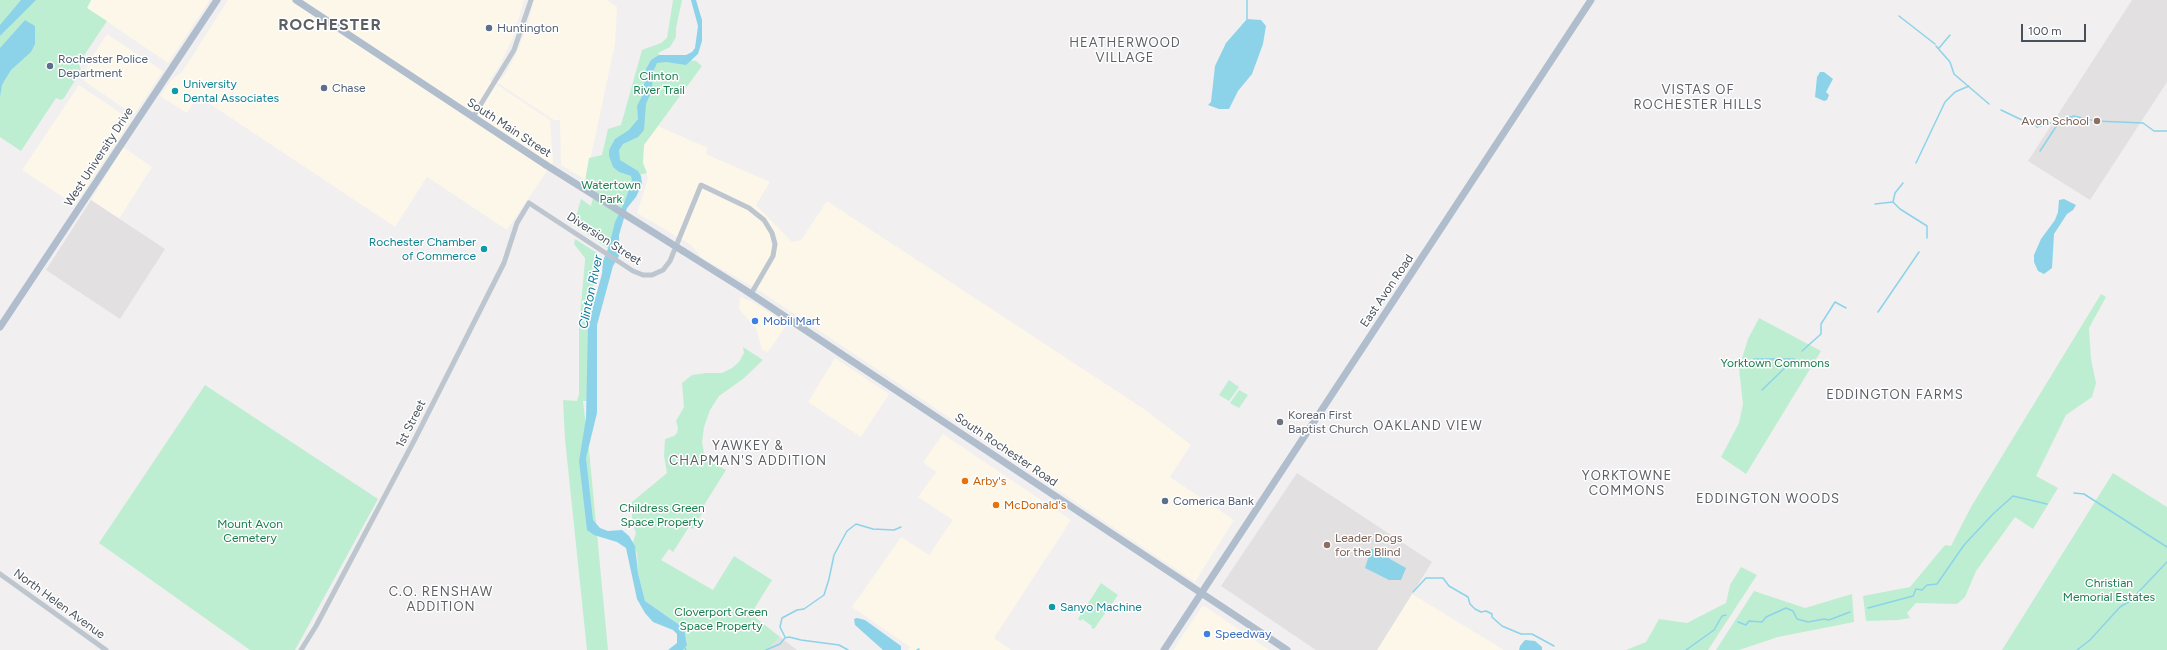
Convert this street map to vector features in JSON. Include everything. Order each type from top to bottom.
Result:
[{"type":"main road","name":"West University Drive","points":[[0,327],[217,0]]},
{"type":"main road","name":"South Main Street","points":[[296,0],[546,165],[713,270]]},
{"type":"main road","name":"East Avon Road","points":[[1164,650],[1200,593],[1591,0]]},
{"type":"main road","name":"South Rochester Road","points":[[713,270],[1286,650]]},
{"type":"street","points":[[473,117],[514,50],[531,0]]},
{"type":"street","name":"Diversion Street","points":[[529,203],[621,264],[643,275],[656,274],[666,268],[671,259],[701,185],[749,208],[764,220],[772,232],[774,244],[773,256],[751,294]]},
{"type":"street","name":"1st Street","points":[[301,650],[316,626],[415,439],[504,263],[517,223],[529,203]]},
{"type":"street","name":"North Helen Avenue","points":[[0,574],[106,650]]},
{"type":"shaded area","points":[[91,0],[210,0],[168,63],[87,8]]},
{"type":"shaded area","points":[[228,0],[524,0],[513,37],[501,63],[490,80],[550,120],[553,162],[507,230],[427,177],[395,227],[198,96],[187,113],[160,96],[171,80],[182,72]]},
{"type":"shaded area","points":[[534,0],[607,0],[617,7],[615,44],[586,180],[561,165],[560,120],[554,120],[496,82],[503,78],[516,54],[527,27]]},
{"type":"shaded area","name":"Avon School","points":[[2132,0],[2167,0],[2167,82],[2090,200],[2028,161]]},
{"type":"shaded area","points":[[107,34],[163,71],[134,115],[84,81],[88,63]]},
{"type":"shaded area","points":[[79,85],[131,120],[75,205],[22,170]]},
{"type":"shaded area","points":[[658,126],[708,148],[706,154],[770,182],[756,205],[792,242],[801,240],[827,201],[1144,409],[1191,445],[1170,477],[1234,520],[1195,582],[760,291],[702,258],[691,245],[637,213],[648,178],[643,163],[644,145]]},
{"type":"shaded area","points":[[123,147],[152,167],[119,219],[91,200]]},
{"type":"shaded area","points":[[91,200],[165,249],[120,319],[46,270]]},
{"type":"shaded area","points":[[740,297],[751,301],[787,324],[768,352],[762,350],[756,328],[739,309]]},
{"type":"shaded area","points":[[835,358],[889,394],[861,437],[808,402]]},
{"type":"shaded area","points":[[943,434],[1071,520],[994,638],[1011,650],[908,650],[910,647],[852,607],[901,537],[929,555],[953,520],[918,497],[936,472],[923,462]]},
{"type":"shaded area","name":"Leader Dogs for the Blind","points":[[1297,473],[1432,562],[1377,650],[1316,650],[1221,586]]},
{"type":"shaded area","points":[[1412,594],[1504,650],[1377,650]]},
{"type":"shaded area","points":[[1203,605],[1269,650],[1173,650]]},
{"type":"shaded area","points":[[780,637],[797,650],[767,650]]},
{"type":"green space","points":[[0,0],[91,0],[87,8],[107,21],[79,63],[81,71],[64,98],[61,100],[56,98],[21,151],[0,137]]},
{"type":"green space","name":"Clinton River Trail","points":[[673,0],[682,0],[676,28],[676,37],[670,47],[658,53],[660,57],[696,61],[702,66],[644,145],[643,163],[647,173],[639,175],[632,183],[618,225],[614,253],[574,224],[581,199],[591,206],[594,194],[584,187],[589,158],[602,155],[608,129],[621,125],[642,50],[661,43],[667,38]]},
{"type":"green space","points":[[575,239],[597,253],[590,314],[589,401],[583,401],[608,650],[587,650],[565,439],[563,400],[577,401],[579,394],[579,326],[585,258],[574,244]]},
{"type":"green space","points":[[2101,294],[2106,297],[2089,328],[2091,359],[2096,383],[2092,397],[2066,415],[2036,476],[2058,488],[2033,529],[2015,517],[1976,571],[1965,597],[1957,604],[1916,603],[1907,613],[1910,618],[1866,621],[1863,596],[1910,587],[1945,545],[1951,546],[1971,507]]},
{"type":"green space","name":"Yorktown Commons","points":[[1759,318],[1821,351],[1746,474],[1721,457],[1739,423],[1743,404],[1739,368],[1748,339]]},
{"type":"green space","points":[[743,347],[763,360],[743,379],[719,396],[710,410],[704,427],[702,442],[705,459],[726,470],[701,510],[703,512],[693,529],[689,527],[673,552],[669,549],[661,560],[713,590],[734,556],[772,580],[751,614],[780,637],[767,650],[683,650],[687,643],[684,628],[645,601],[638,573],[637,554],[633,542],[636,533],[632,522],[632,502],[667,473],[664,456],[665,439],[674,436],[677,433],[678,428],[676,421],[684,407],[682,383],[692,375],[722,373],[732,368],[739,362],[744,353]]},
{"type":"green space","points":[[1229,380],[1239,387],[1229,401],[1219,395]]},
{"type":"green space","name":"Mount Avon Cemetery","points":[[205,385],[378,499],[295,650],[250,650],[99,543]]},
{"type":"green space","points":[[1239,390],[1248,395],[1239,408],[1230,403]]},
{"type":"green space","name":"Christian Memorial Estates","points":[[2113,473],[2167,507],[2167,650],[2002,650]]},
{"type":"green space","points":[[1741,567],[1757,575],[1708,650],[1626,650],[1646,642],[1659,619],[1687,623],[1726,603],[1730,585]]},
{"type":"green space","points":[[1101,583],[1118,595],[1094,629],[1082,619],[1081,621],[1078,619]]},
{"type":"green space","points":[[1754,591],[1805,608],[1852,594],[1854,622],[1778,637],[1739,650],[1716,650]]},
{"type":"water","points":[[21,0],[36,0],[0,36],[0,25]]},
{"type":"water","points":[[691,0],[696,0],[702,20],[702,41],[698,54],[686,65],[666,62],[657,63],[653,72],[652,90],[646,104],[644,130],[638,137],[623,144],[619,150],[620,160],[638,171],[641,176],[642,184],[636,197],[627,208],[619,235],[619,256],[613,266],[597,325],[597,413],[586,458],[593,520],[600,528],[608,531],[622,530],[629,536],[635,546],[638,573],[645,601],[684,628],[687,645],[683,650],[668,650],[677,643],[677,634],[673,630],[653,622],[645,613],[637,599],[626,548],[617,542],[594,535],[587,530],[579,461],[586,418],[588,324],[602,274],[603,261],[609,246],[615,222],[632,181],[631,176],[619,172],[613,167],[609,156],[609,150],[615,139],[629,130],[638,119],[637,106],[643,94],[646,69],[651,60],[659,55],[686,55],[692,52],[695,48],[698,26]]},
{"type":"water","points":[[1247,19],[1261,20],[1266,26],[1263,44],[1252,74],[1238,91],[1229,109],[1219,109],[1208,105],[1211,102],[1215,66],[1226,43]]},
{"type":"water","points":[[25,20],[35,26],[35,44],[31,52],[11,70],[2,85],[0,97],[0,48]]},
{"type":"water","points":[[1820,72],[1824,72],[1833,79],[1826,92],[1829,95],[1827,100],[1824,101],[1815,97],[1817,77]]},
{"type":"water","points":[[2064,199],[2076,205],[2073,210],[2067,214],[2054,234],[2052,268],[2044,274],[2038,271],[2034,262],[2034,255],[2041,239],[2055,220],[2058,212],[2059,200]]},
{"type":"water","points":[[1371,549],[1381,550],[1390,559],[1406,568],[1401,580],[1389,580],[1365,568]]},
{"type":"water","points":[[857,618],[865,620],[901,646],[901,650],[883,650],[855,625],[854,619]]},
{"type":"water","points":[[1525,640],[1535,641],[1542,647],[1542,650],[1519,650],[1520,646]]},
{"type":"waterway","points":[[1247,0],[1247,19]]},
{"type":"waterway","points":[[1899,16],[1935,44]]},
{"type":"waterway","points":[[1939,48],[1950,35]]},
{"type":"waterway","points":[[1936,46],[1950,62],[1954,74],[1989,104]]},
{"type":"waterway","points":[[1916,163],[1945,102],[1955,92],[1969,86]]},
{"type":"waterway","points":[[2001,110],[2022,120],[2032,120],[2037,127],[2074,116],[2095,121],[2143,123],[2154,131],[2167,131]]},
{"type":"waterway","points":[[2040,151],[2061,119]]},
{"type":"waterway","points":[[1893,202],[1895,193],[1903,183]]},
{"type":"waterway","points":[[1893,202],[1900,209],[1927,226],[1927,238]]},
{"type":"waterway","points":[[1875,204],[1893,202]]},
{"type":"waterway","points":[[1878,312],[1919,252]]},
{"type":"waterway","points":[[1802,351],[1821,334],[1821,324],[1835,302],[1846,308]]},
{"type":"waterway","points":[[1754,359],[1794,359]]},
{"type":"waterway","points":[[1762,390],[1794,359]]},
{"type":"waterway","points":[[2074,493],[2084,494],[2167,547]]},
{"type":"waterway","points":[[1868,608],[1913,596],[1916,589],[1922,590],[1927,585],[1937,584],[1964,545],[1993,514],[2013,496],[2047,504]]},
{"type":"waterway","points":[[785,637],[780,627],[782,618],[797,610],[804,609],[824,595],[834,555],[847,531],[856,524],[873,529],[894,530],[901,527]]},
{"type":"waterway","points":[[2077,650],[2090,640],[2120,607],[2130,601],[2167,562]]},
{"type":"waterway","points":[[1413,592],[1426,578],[1443,578],[1449,586],[1468,597],[1470,604],[1475,609],[1492,614],[1492,617],[1502,626],[1521,634],[1532,634],[1554,646]]},
{"type":"waterway","points":[[1738,622],[1746,625],[1749,621],[1762,622],[1766,617],[1786,608],[1793,611],[1797,619],[1808,622],[1824,619],[1829,620],[1850,612]]},
{"type":"waterway","points":[[1686,650],[1714,630],[1722,616],[1726,615]]},
{"type":"waterway","points":[[766,650],[780,644],[785,638],[789,637],[839,645],[848,650]]},
{"type":"place","name":"Huntington","points":[[489,28]]},
{"type":"place","name":"Rochester Police Department","points":[[50,66]]},
{"type":"place","name":"Chase","points":[[324,88]]},
{"type":"place","name":"University Dental Associates","points":[[175,91]]},
{"type":"place","name":"Avon School","points":[[2097,121]]},
{"type":"place","name":"Rochester Chamber of Commerce","points":[[484,249]]},
{"type":"place","name":"Mobil Mart","points":[[755,321]]},
{"type":"place","name":"Korean First Baptist Church","points":[[1280,422]]},
{"type":"place","name":"Arby's","points":[[965,481]]},
{"type":"place","name":"Comerica Bank","points":[[1165,501]]},
{"type":"place","name":"McDonald's","points":[[996,505]]},
{"type":"place","name":"Leader Dogs for the Blind","points":[[1327,545]]},
{"type":"place","name":"Sanyo Machine","points":[[1052,607]]},
{"type":"place","name":"Speedway","points":[[1207,634]]},
{"type":"district","name":"ROCHESTER","points":[[330,25]]},
{"type":"district","name":"HEATHERWOOD VILLAGE","points":[[1125,50]]},
{"type":"district","name":"VISTAS OF ROCHESTER HILLS","points":[[1698,98]]},
{"type":"district","name":"EDDINGTON FARMS","points":[[1895,395]]},
{"type":"district","name":"OAKLAND VIEW","points":[[1428,426]]},
{"type":"district","name":"YAWKEY & CHAPMAN'S ADDITION","points":[[748,454]]},
{"type":"district","name":"YORKTOWNE COMMONS","points":[[1627,484]]},
{"type":"district","name":"EDDINGTON WOODS","points":[[1768,499]]},
{"type":"district","name":"C.O. RENSHAW ADDITION","points":[[441,600]]},
{"type":"park label","name":"Watertown Park","points":[[611,192]]},
{"type":"park label","name":"Childress Green Space Property","points":[[662,515]]},
{"type":"park label","name":"Cloverport Green Space Property","points":[[721,619]]},
{"type":"water label","name":"Clinton River","points":[[591,292]]}]
